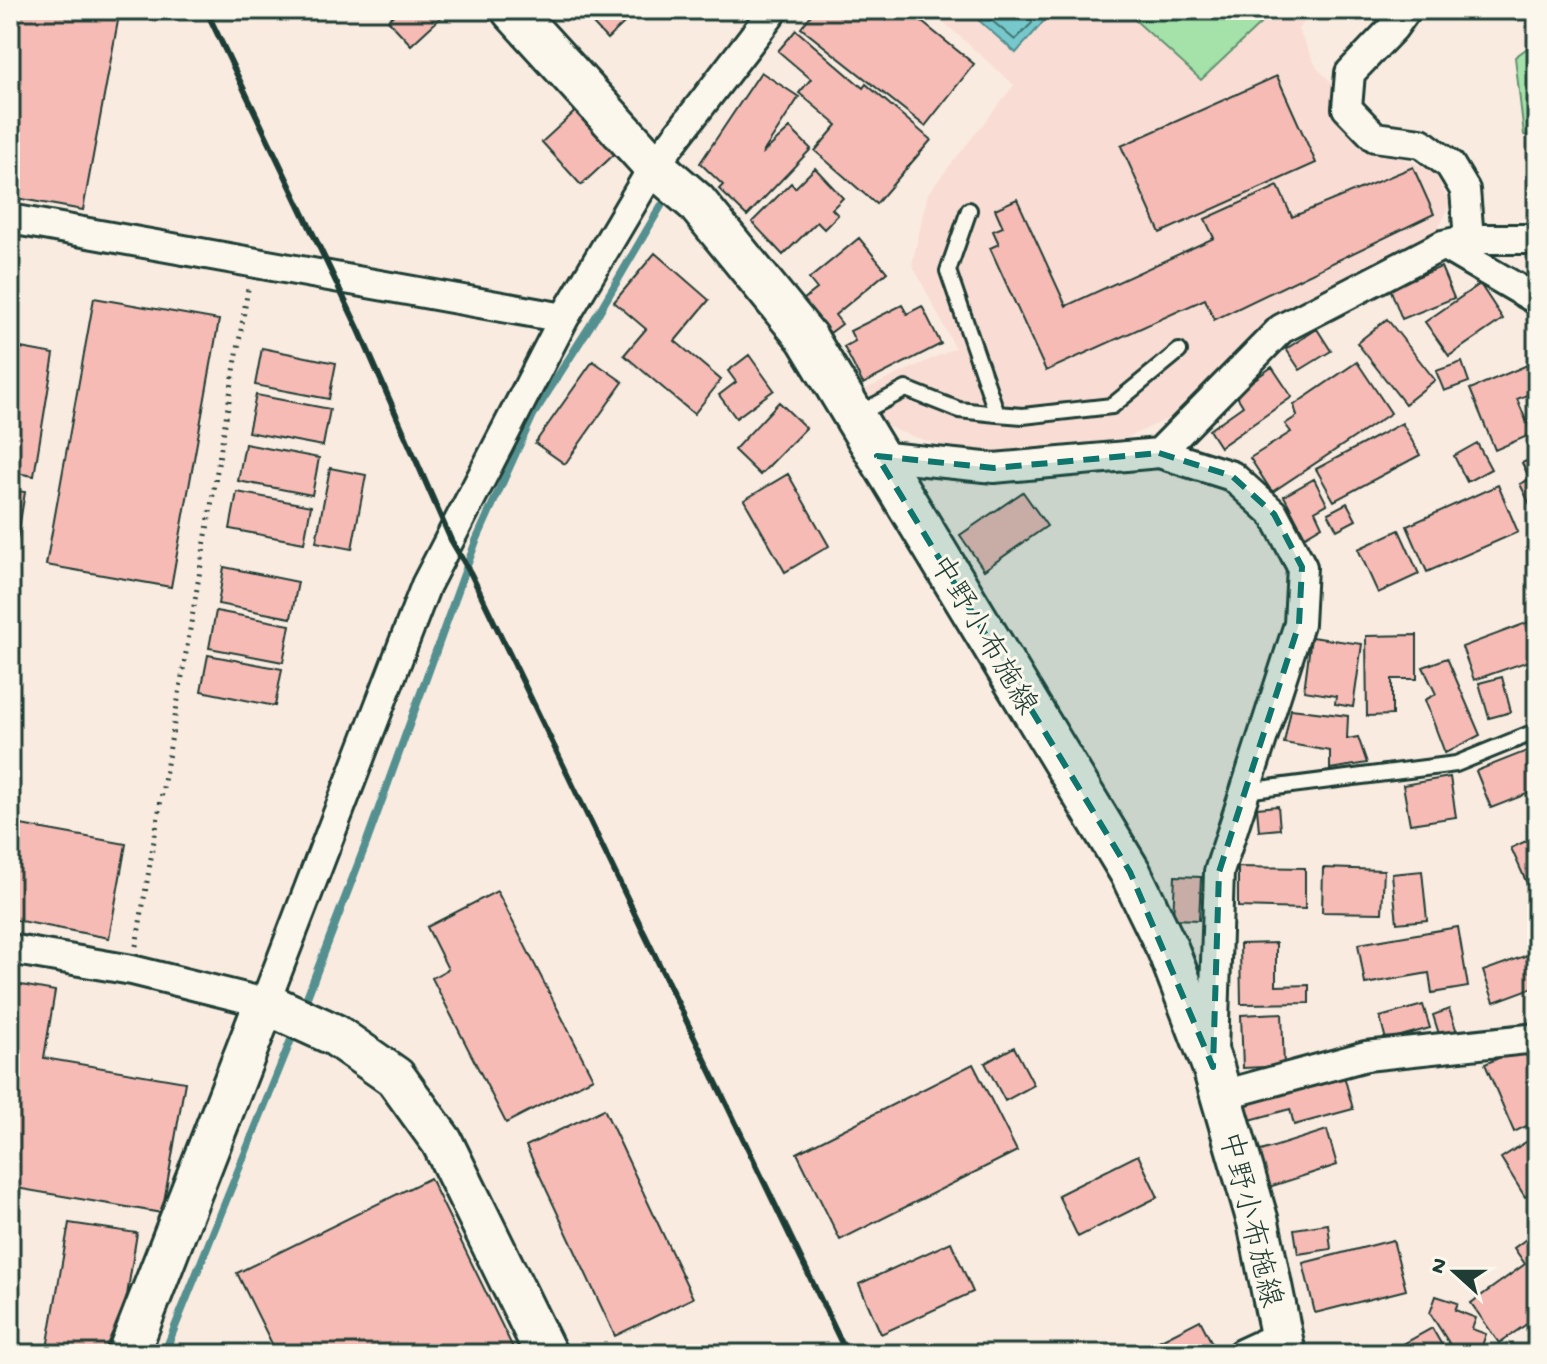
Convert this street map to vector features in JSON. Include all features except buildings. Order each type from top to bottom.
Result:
[{"type":"main road","name":"中野小布施線","points":[[512,10],[654,166],[696,202],[807,338],[1130,872],[1168,950],[1216,1082],[1258,1222],[1283,1345]]},
{"type":"main road","points":[[128,1354],[265,1003],[335,1035],[395,1077],[442,1142],[546,1354]]},
{"type":"street","points":[[10,949],[132,970],[265,1003],[426,585],[564,318],[654,166],[774,10]]},
{"type":"street","points":[[1406,10],[1350,73],[1347,108],[1375,137],[1421,143],[1450,165],[1465,190],[1456,242]]},
{"type":"street","points":[[10,219],[564,318]]},
{"type":"street","points":[[1159,453],[1281,329],[1456,242],[1537,239]]},
{"type":"street","points":[[1456,242],[1537,300]]},
{"type":"street","points":[[877,456],[994,468],[1159,453],[1232,476],[1274,514],[1302,567],[1299,624],[1219,872],[1216,1082],[1366,1056],[1537,1038]]},
{"type":"street","points":[[1241,1354],[1283,1345]]},
{"type":"lane","points":[[969,210],[948,271],[997,414]]},
{"type":"lane","points":[[854,416],[906,389],[959,410],[997,414],[1023,416],[1112,406],[1179,351]]},
{"type":"lane","points":[[1245,791],[1456,764],[1537,731]]},
{"type":"path","points":[[132,970],[253,261]]},
{"type":"highlighted area","points":[[1159,453],[1232,476],[1274,514],[1302,567],[1299,624],[1219,872],[1213,1067],[1130,872],[877,456],[994,468]]},
{"type":"shaded area","points":[[930,10],[1316,10],[1298,29],[1317,68],[1334,85],[1339,118],[1351,137],[1434,171],[1450,204],[1435,237],[1275,320],[1172,417],[1126,438],[978,458],[900,432],[874,420],[857,393],[955,348],[912,264],[928,193],[1014,85]]},
{"type":"green space","points":[[1124,10],[1275,10],[1201,80]]},
{"type":"green space","points":[[1537,41],[1537,137],[1524,135],[1515,57]]},
{"type":"water","points":[[967,10],[1034,10],[1045,20],[1016,53]]},
{"type":"waterway","points":[[302,1010],[476,541],[533,415],[599,312],[661,206]]},
{"type":"waterway","points":[[164,1354],[295,1030]]},
{"type":"railway","points":[[206,10],[359,330],[451,540],[471,574],[847,1354]]}]
